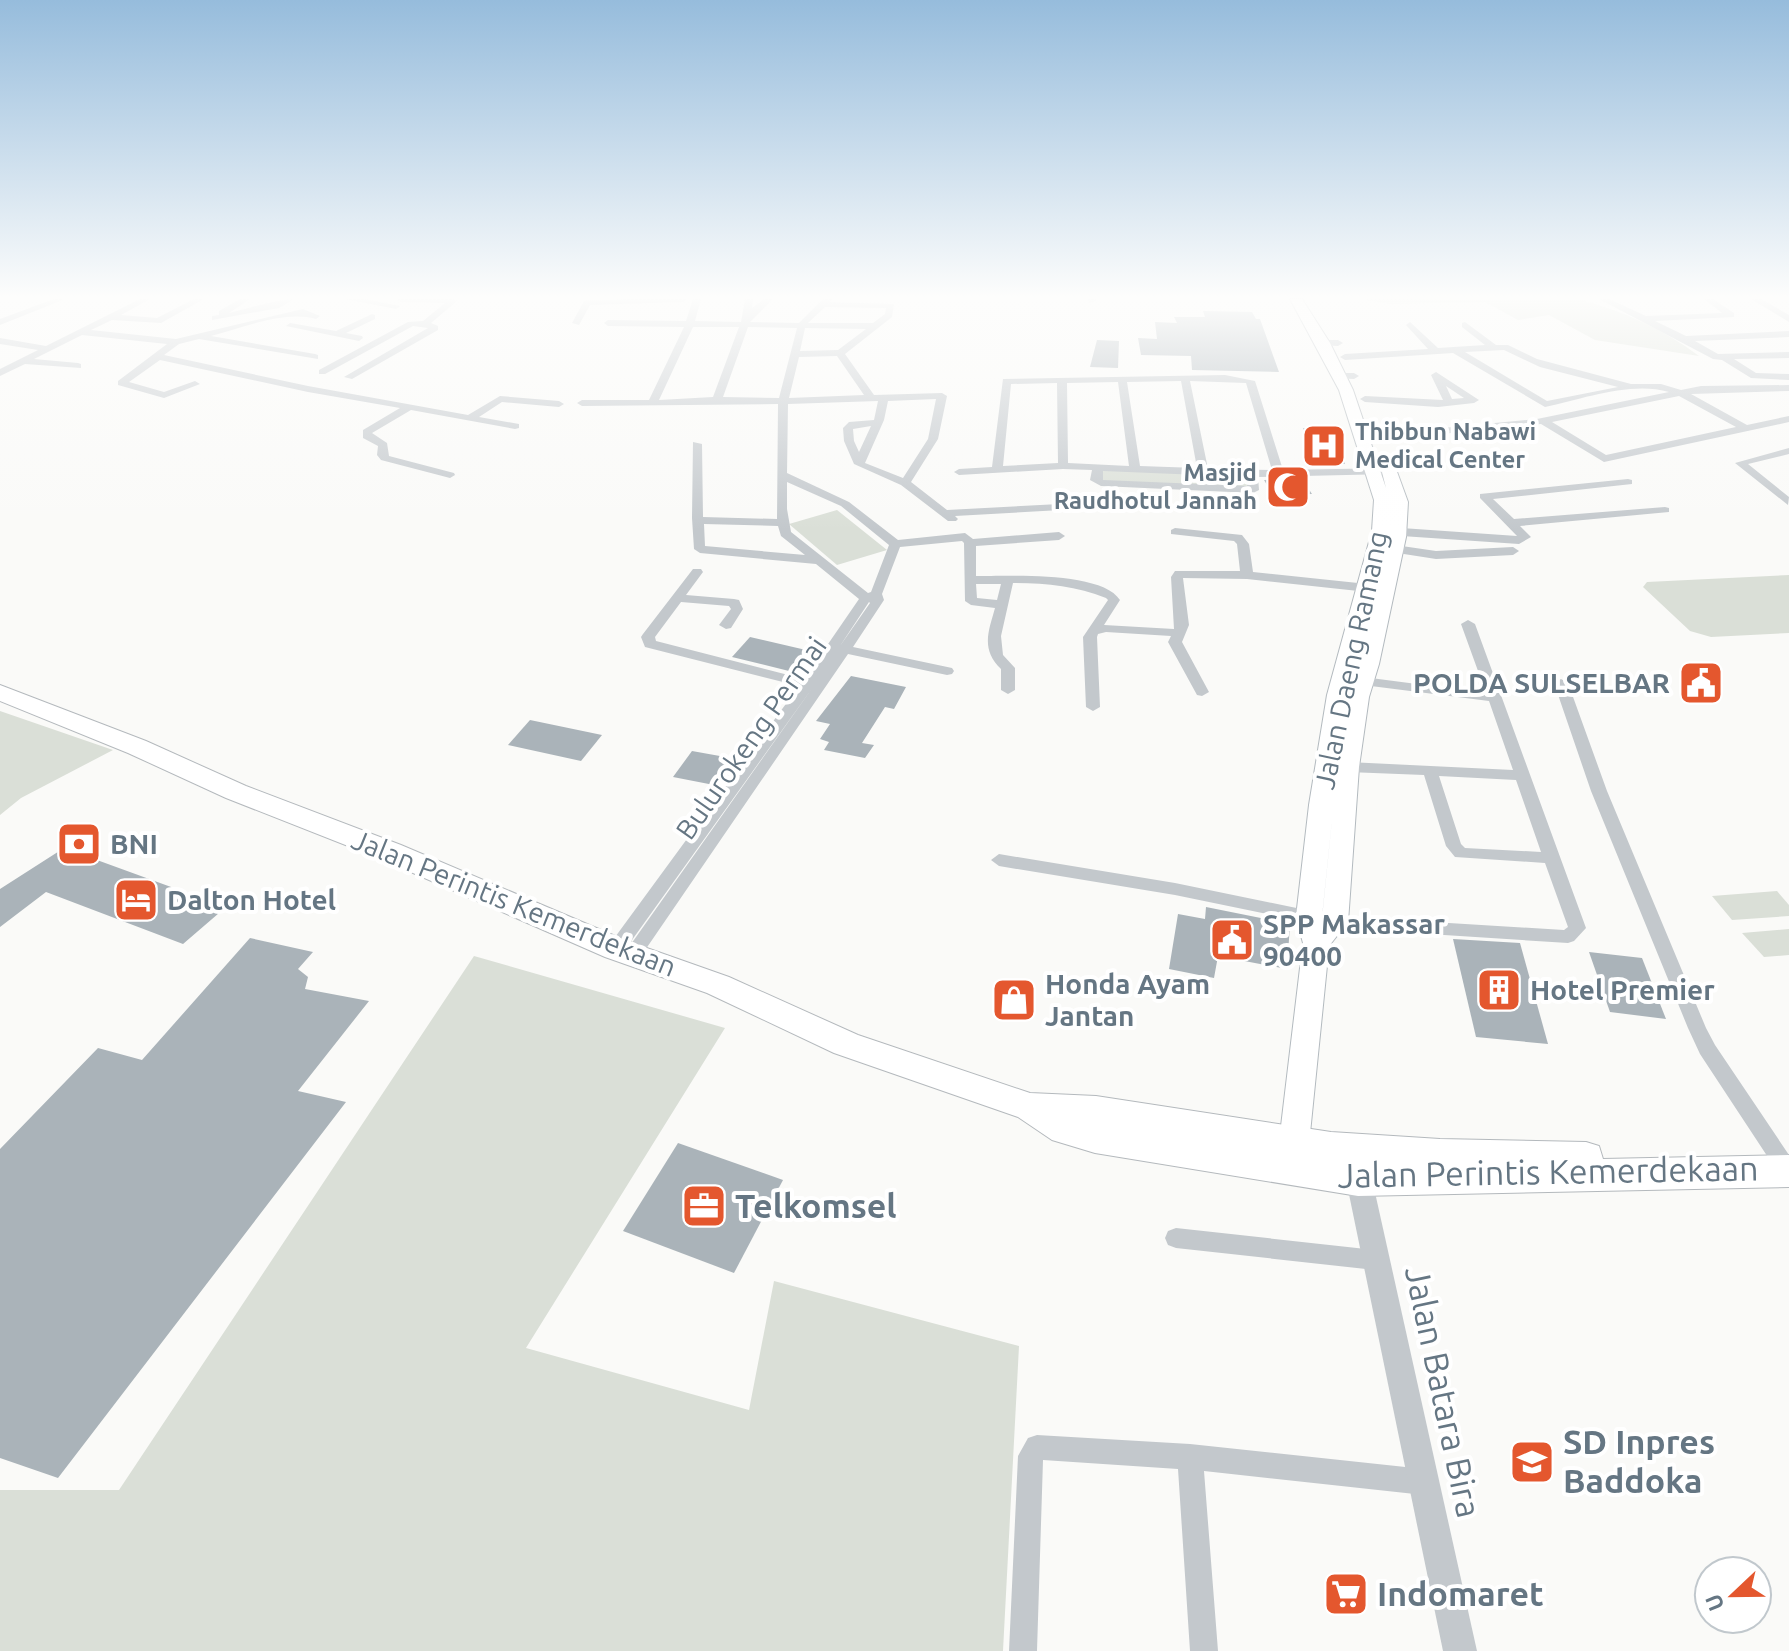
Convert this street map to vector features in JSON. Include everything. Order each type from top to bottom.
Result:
[{"type":"highway","name":"Jalan Perintis Kemerdekaan","points":[[0,692],[137,747],[236,792],[391,852],[624,952],[718,985],[846,1044],[1030,1107],[1065,1129],[1095,1138],[1356,1164],[1787,1166]]},
{"type":"main road","name":"Jalan Daeng Ramang","points":[[1296,1157],[1333,807],[1338,695],[1376,589],[1399,502],[1381,471],[1347,376]]},
{"type":"main road","name":"Jalan Daeng Ramang","points":[[1351,376],[1365,399],[1369,433]]},
{"type":"main road","name":"Jalan Daeng Ramang","points":[[1333,807],[1348,767],[1376,589]]},
{"type":"street","points":[[131,376],[121,383],[164,395],[195,384]]},
{"type":"street","points":[[251,376],[515,426]]},
{"type":"street","points":[[653,403],[666,376]]},
{"type":"street","points":[[717,400],[725,376]]},
{"type":"street","points":[[697,572],[648,637],[650,644],[816,679],[873,597],[816,560],[789,537],[782,523],[783,401],[788,376]]},
{"type":"street","points":[[856,376],[870,397]]},
{"type":"street","points":[[1498,376],[1545,404],[1656,384],[1678,392],[1746,429]]},
{"type":"street","points":[[1591,376],[1631,387]]},
{"type":"street","points":[[1756,376],[1789,377]]},
{"type":"street","points":[[1185,378],[1203,472]]},
{"type":"street","points":[[997,470],[1005,382],[1185,378],[1250,381],[1278,472]]},
{"type":"street","points":[[1122,379],[1135,468]]},
{"type":"street","points":[[1062,381],[1063,466]]},
{"type":"street","points":[[1369,433],[1432,432],[1543,421],[1709,388],[1789,388]]},
{"type":"street","points":[[1775,389],[1789,398]]},
{"type":"street","points":[[582,403],[942,396],[933,439],[905,483]]},
{"type":"street","points":[[859,464],[877,423],[884,397]]},
{"type":"street","points":[[468,419],[500,399],[559,404]]},
{"type":"street","points":[[1365,399],[1449,403]]},
{"type":"street","points":[[1422,403],[1432,432]]},
{"type":"street","points":[[408,408],[367,432],[367,436],[383,445],[382,455],[385,458],[450,475]]},
{"type":"street","points":[[1543,421],[1604,459],[1789,419]]},
{"type":"street","points":[[877,423],[853,424],[848,428],[849,441],[859,464],[905,483],[946,513],[967,540],[971,601],[1002,605]]},
{"type":"street","points":[[697,444],[697,546],[706,551],[816,560]]},
{"type":"street","points":[[1788,502],[1740,463],[1789,451]]},
{"type":"street","points":[[959,472],[1063,466],[1253,474],[1381,471]]},
{"type":"street","points":[[1098,467],[1096,480],[1101,483],[1196,490],[1253,490],[1253,474]]},
{"type":"street","points":[[781,475],[845,504],[895,544],[1059,536]]},
{"type":"street","points":[[1391,537],[1525,539],[1484,496],[1628,482]]},
{"type":"street","points":[[946,513],[1079,506]]},
{"type":"street","points":[[1511,523],[1665,510]]},
{"type":"street","points":[[699,520],[782,523]]},
{"type":"street","points":[[1175,532],[1238,538],[1243,544],[1247,575]]},
{"type":"street","points":[[1391,537],[1436,555],[1513,551]]},
{"type":"street","name":"Bulurokeng Permai","points":[[624,952],[782,732],[816,679],[844,649],[873,597],[895,544]]},
{"type":"street","points":[[1202,692],[1175,642],[1182,625],[1178,575],[1247,575],[1376,589]]},
{"type":"street","points":[[970,580],[1070,582],[1111,595],[1114,600],[1090,637],[1093,707]]},
{"type":"street","points":[[1008,580],[994,645],[997,658],[1008,668],[1008,690]]},
{"type":"street","points":[[678,598],[734,603],[737,609],[726,625]]},
{"type":"street","points":[[999,860],[1175,889],[1320,927],[1568,937],[1577,928],[1468,624]]},
{"type":"street","points":[[1093,631],[1106,628],[1178,633]]},
{"type":"street","points":[[844,649],[947,671]]},
{"type":"street","points":[[1363,681],[1495,698]]},
{"type":"street","points":[[1561,683],[1599,791],[1697,1028],[1707,1049],[1787,1166]]},
{"type":"street","points":[[1348,767],[1522,775]]},
{"type":"street","points":[[1430,771],[1456,849],[1468,854],[1554,858]]},
{"type":"street","name":"Jalan Batara Bira","points":[[1356,1164],[1460,1651]]},
{"type":"street","points":[[1176,1238],[1375,1260]]},
{"type":"street","points":[[1023,1651],[1033,1451],[1047,1445],[1424,1482]]},
{"type":"street","points":[[1190,1457],[1204,1651]]},
{"type":"shaded area","points":[[1100,468],[1249,476],[1252,487],[1100,481]]},
{"type":"shaded area","points":[[837,510],[887,550],[837,565],[789,524]]},
{"type":"shaded area","points":[[1789,575],[1789,633],[1711,637],[1690,631],[1643,587],[1647,582]]},
{"type":"shaded area","points":[[0,711],[113,750],[21,798],[0,815]]},
{"type":"shaded area","points":[[1777,891],[1789,905],[1789,916],[1732,920],[1712,896]]},
{"type":"shaded area","points":[[1789,929],[1789,955],[1764,957],[1742,933]]},
{"type":"shaded area","points":[[474,956],[725,1028],[526,1348],[749,1410],[774,1281],[1019,1346],[1003,1651],[0,1651],[0,1490],[119,1490]]},
{"type":"building","name":"Thibbun Nabawi Medical Center","points":[[1303,428],[1332,429],[1345,464],[1315,463]]},
{"type":"building","name":"Masjid Raudhotul Jannah","points":[[1302,479],[1312,494],[1273,495],[1264,480]]},
{"type":"building","points":[[750,637],[806,650],[789,671],[732,657]]},
{"type":"building","points":[[851,676],[906,687],[894,709],[885,707],[862,743],[874,745],[865,758],[824,750],[829,742],[820,739],[830,724],[816,721]]},
{"type":"building","points":[[530,720],[602,735],[581,761],[508,745]]},
{"type":"building","points":[[692,751],[731,758],[714,785],[673,777]]},
{"type":"building","name":"Dalton Hotel","points":[[64,848],[226,907],[183,944],[46,892],[0,927],[0,889]]},
{"type":"building","name":"SPP Makassar 90400","points":[[1206,907],[1290,924],[1287,969],[1218,956],[1214,978],[1169,969],[1178,914],[1205,919]]},
{"type":"building","points":[[250,938],[313,952],[298,969],[308,977],[305,989],[369,1001],[298,1091],[346,1102],[58,1478],[0,1458],[0,1149],[98,1048],[142,1060]]},
{"type":"building","name":"Hotel Premier","points":[[1453,939],[1520,943],[1548,1044],[1476,1037]]},
{"type":"building","points":[[1589,952],[1642,958],[1666,1019],[1610,1012]]},
{"type":"building","name":"Telkomsel","points":[[678,1143],[783,1180],[734,1273],[623,1231]]},
{"type":"place","name":"Thibbun Nabawi Medical Center","points":[[1324,446]]},
{"type":"place","name":"Masjid Raudhotul Jannah","points":[[1288,487]]},
{"type":"place","name":"POLDA SULSELBAR","points":[[1701,683]]},
{"type":"place","name":"BNI","points":[[79,844]]},
{"type":"place","name":"Dalton Hotel","points":[[136,900]]},
{"type":"place","name":"SPP Makassar 90400","points":[[1232,940]]},
{"type":"place","name":"Hotel Premier","points":[[1499,990]]},
{"type":"place","name":"Honda Ayam Jantan","points":[[1014,1000]]},
{"type":"place","name":"Telkomsel","points":[[704,1206]]},
{"type":"place","name":"SD Inpres Baddoka","points":[[1532,1462]]},
{"type":"place","name":"Indomaret","points":[[1346,1594]]}]
